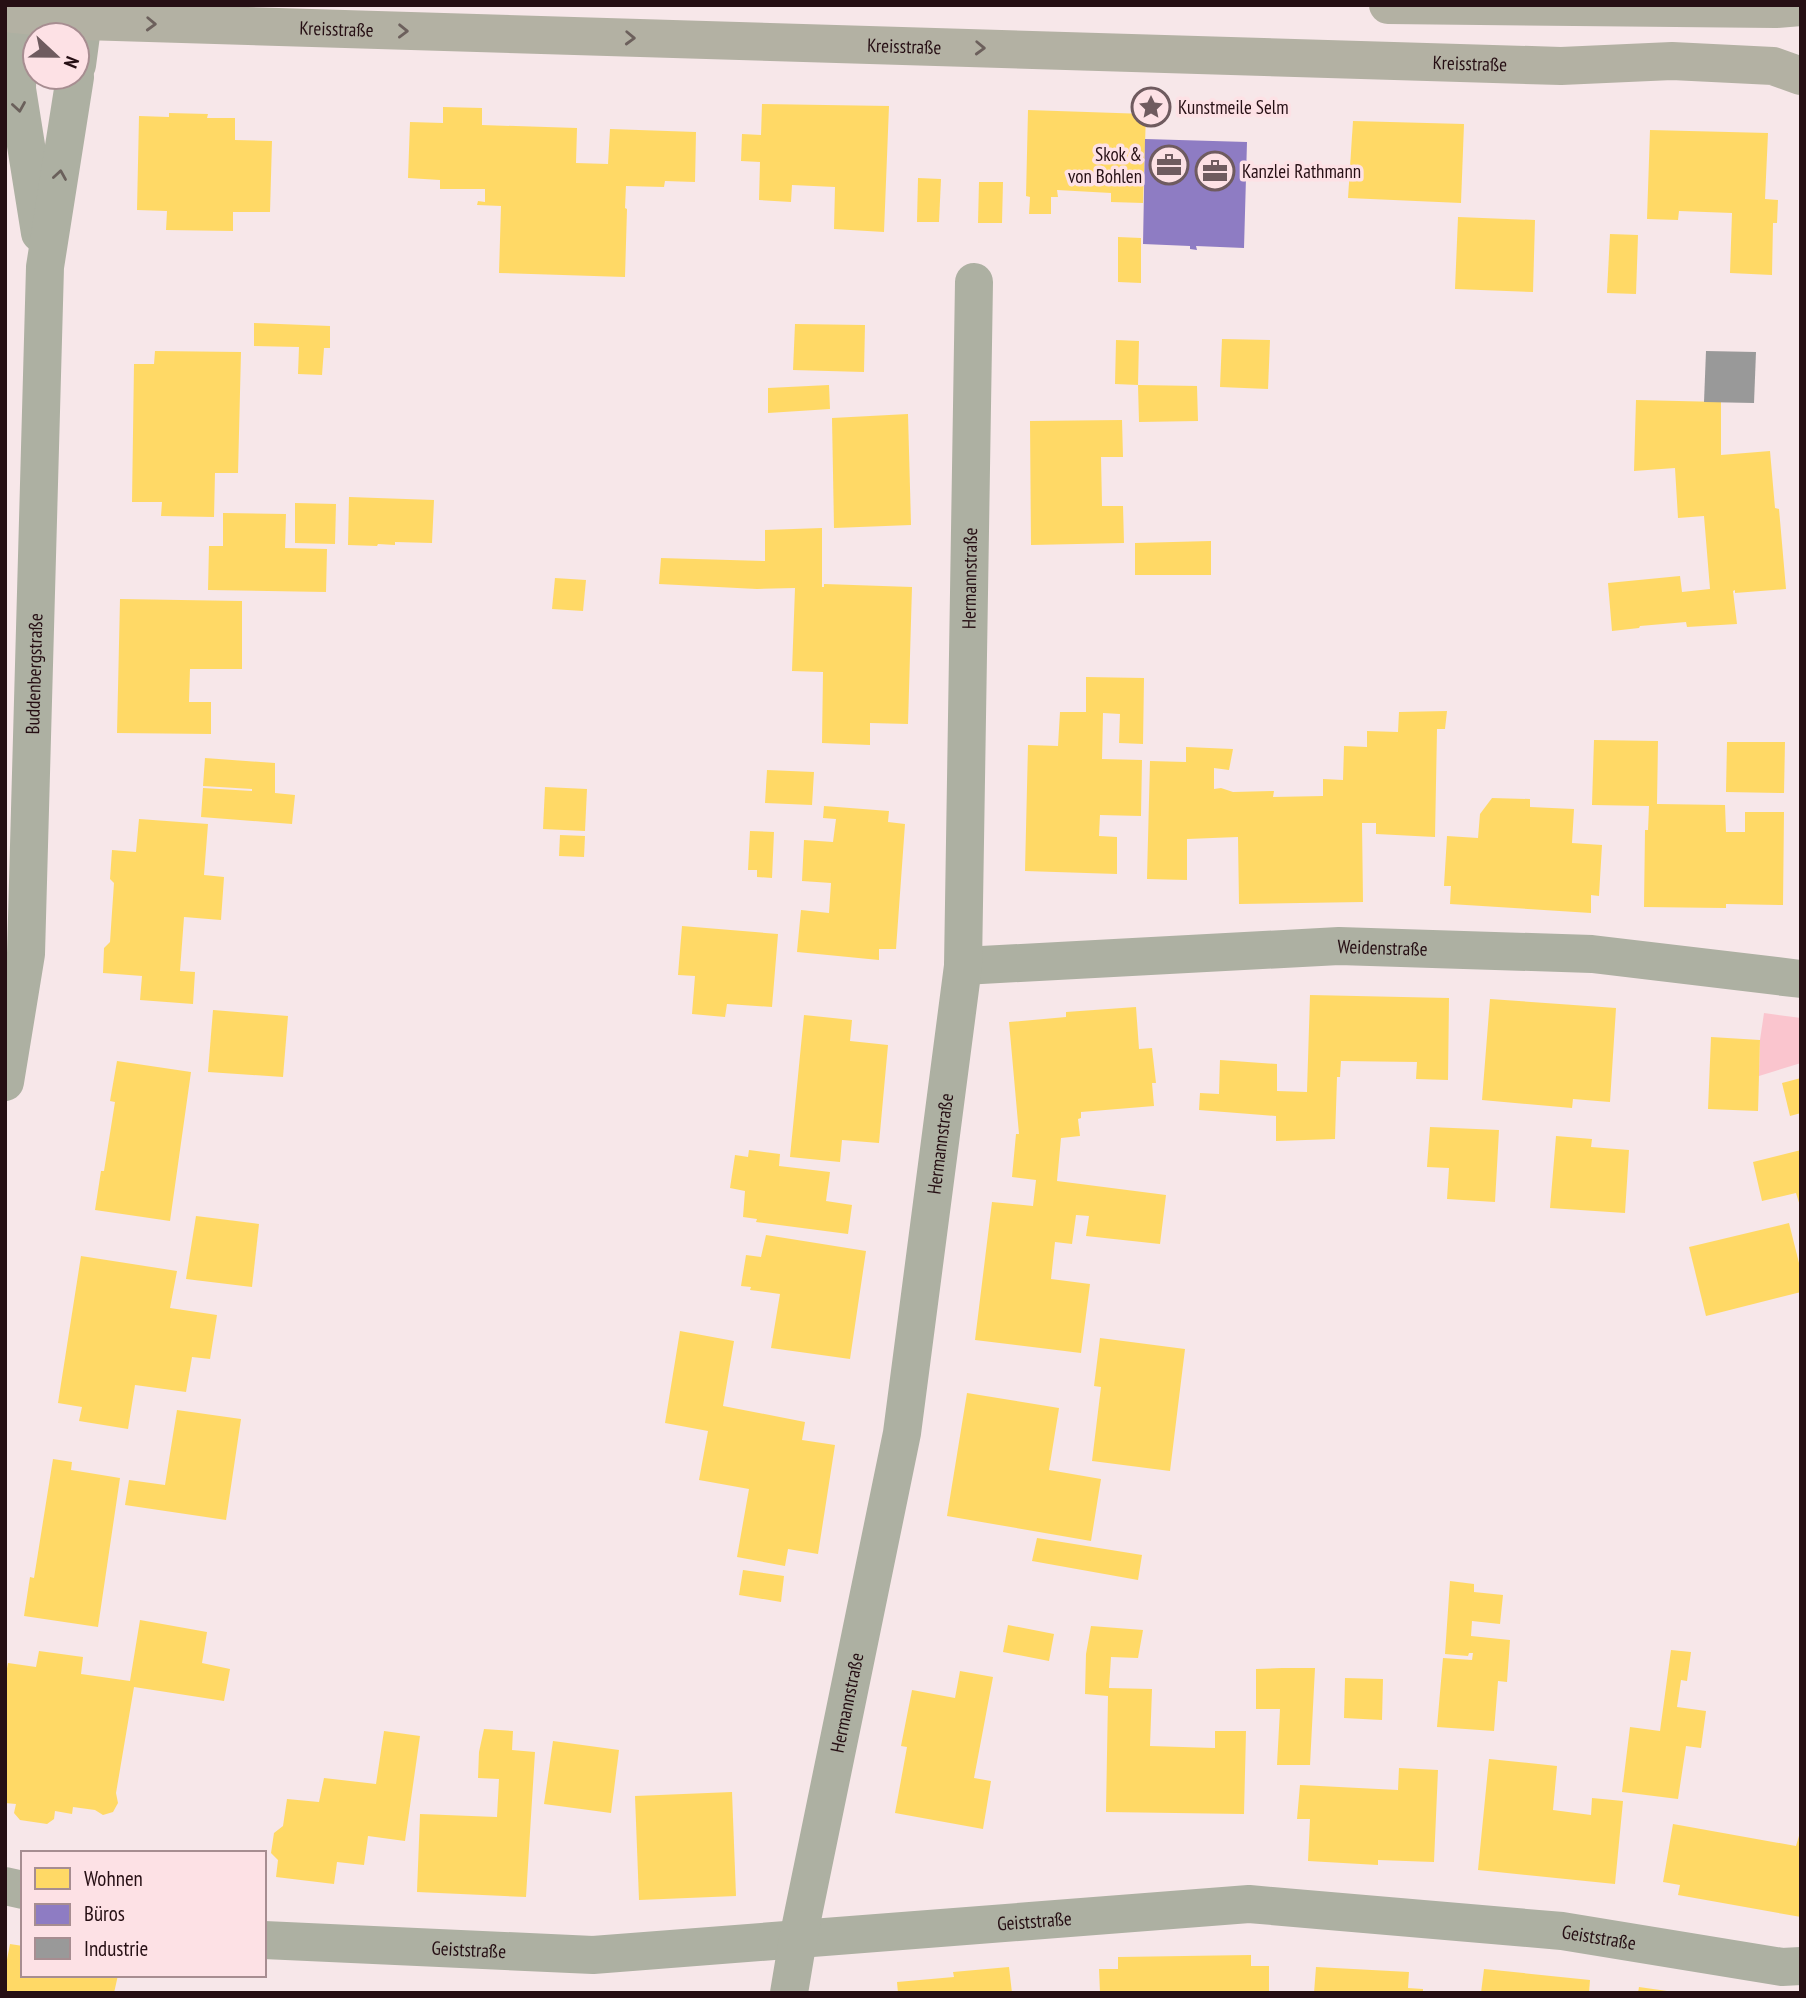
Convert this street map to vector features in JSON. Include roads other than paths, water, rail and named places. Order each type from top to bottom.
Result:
[{"type":"main road","points":[[1388,5],[1762,9],[1801,7]]},
{"type":"main road","name":"Kreisstraße","points":[[14,11],[1561,66],[1672,61],[1773,66],[1801,76]]},
{"type":"street","name":"Buddenbergstraße","points":[[14,11],[17,89],[45,267]]},
{"type":"street","name":"Buddenbergstraße","points":[[5,1082],[26,954],[45,267],[73,91]]},
{"type":"street","name":"Hermannstraße","points":[[789,1993],[902,1433],[963,965],[974,282]]},
{"type":"street","name":"Weidenstraße","points":[[963,965],[1339,946],[1592,954],[1801,979]]},
{"type":"street","name":"Geiststraße","points":[[266,1940],[593,1955],[1249,1904],[1562,1931],[1782,1966],[1801,1966]]},
{"type":"place","name":"Kunstmeile Selm","points":[[1151,107]]},
{"type":"place","name":"Skok & von Bohlen","points":[[1169,165]]},
{"type":"place","name":"Kanzlei Rathmann","points":[[1215,171]]}]
